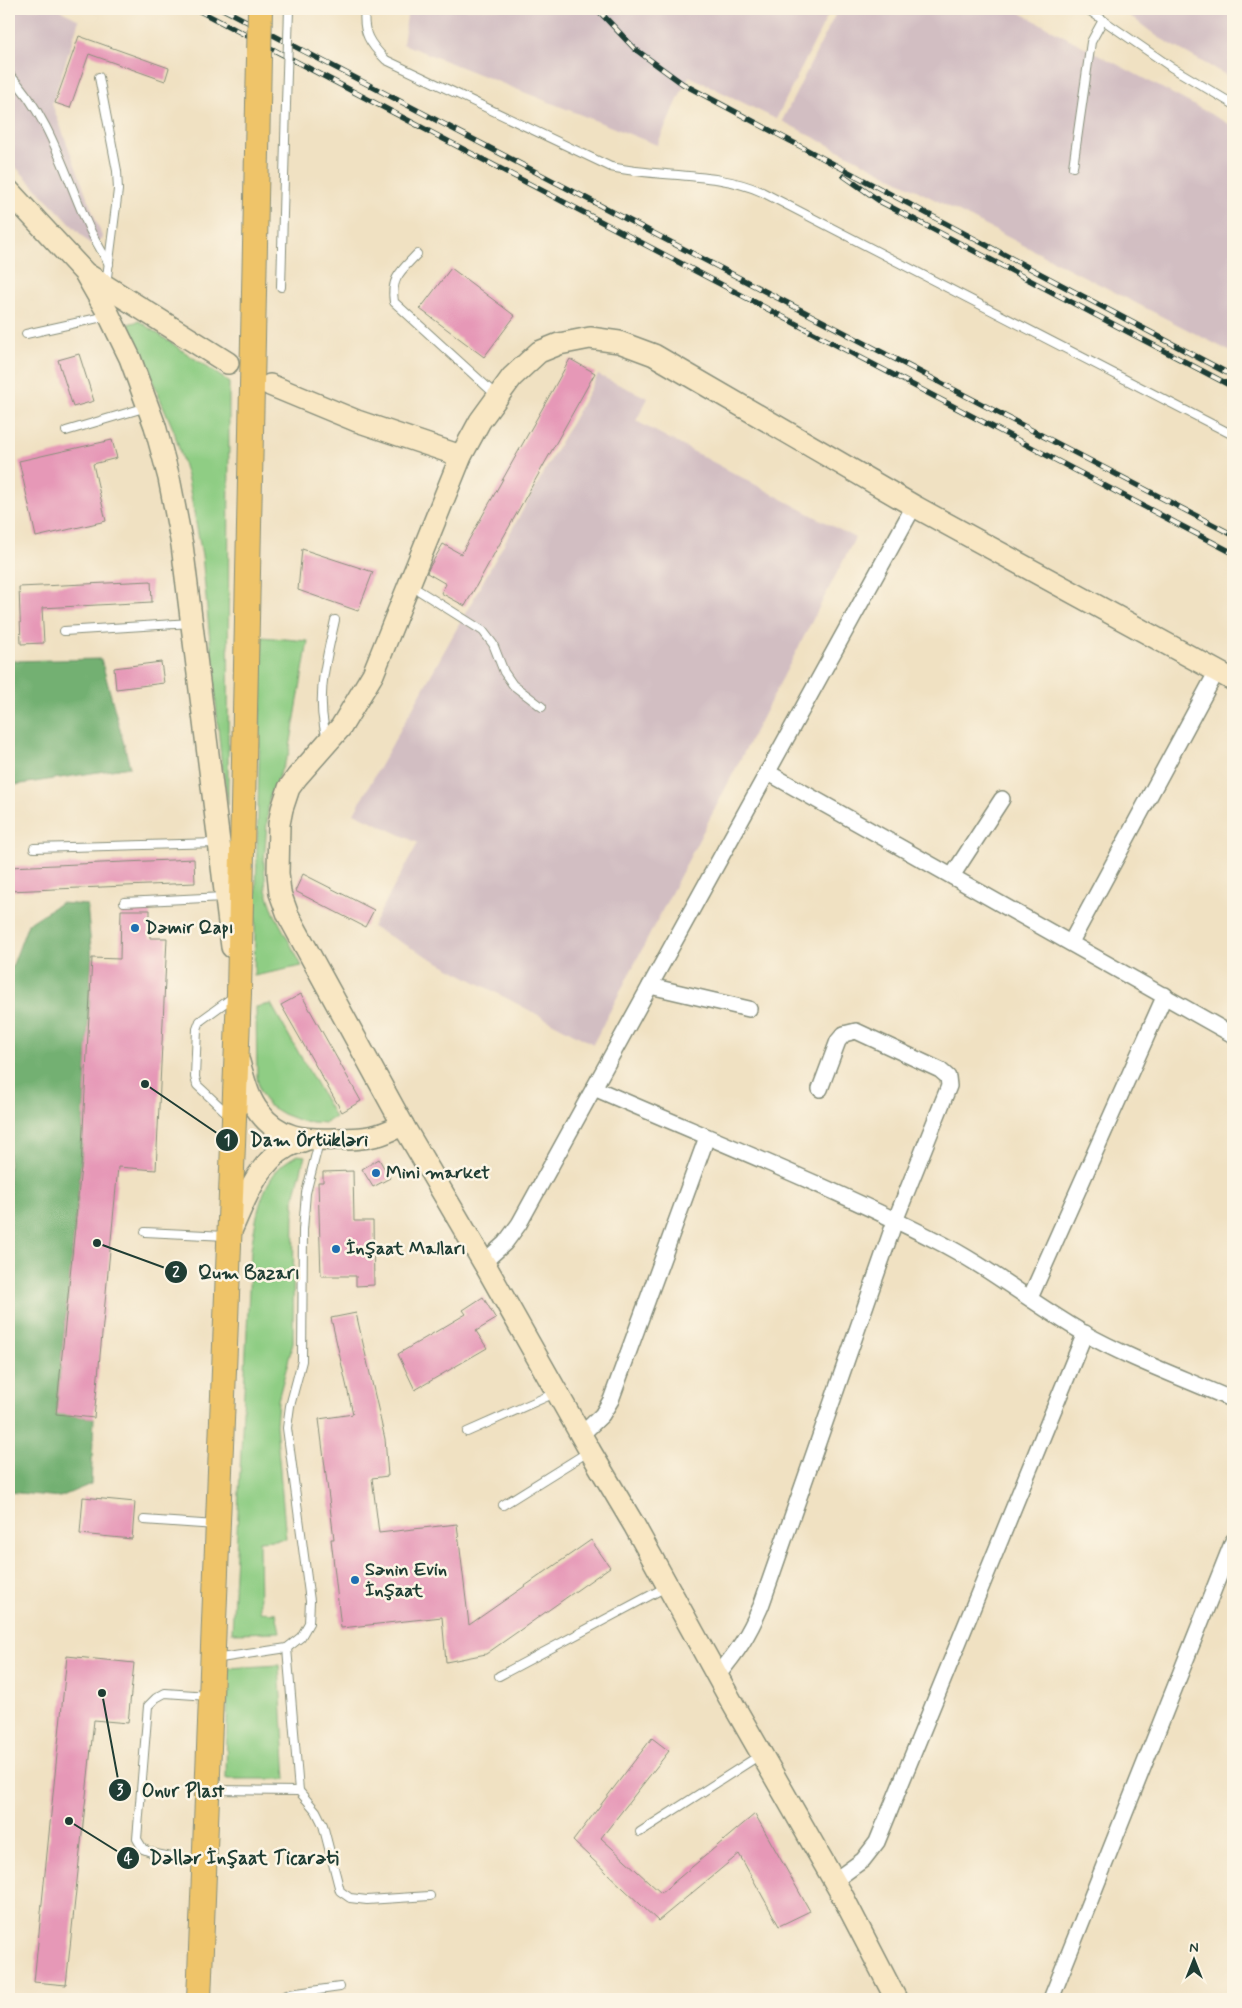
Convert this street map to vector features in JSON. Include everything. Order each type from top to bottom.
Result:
[{"type":"main road","points":[[199,1999],[239,993],[260,9]]},
{"type":"main road","points":[[9,191],[85,273],[109,315],[130,358],[149,406],[169,478],[182,545],[239,993]]},
{"type":"main road","points":[[85,273],[228,362]]},
{"type":"main road","points":[[896,1999],[834,1881],[717,1676],[634,1525],[403,1125],[288,914],[280,893],[278,864],[279,824],[282,809],[289,788],[346,720],[373,674],[461,456],[496,396],[512,377],[539,352],[558,344],[590,338],[619,342],[654,355],[914,506],[1225,675]]},
{"type":"main road","points":[[270,385],[357,421],[461,456]]},
{"type":"main road","points":[[237,1054],[248,1091],[258,1112],[269,1123],[284,1133],[312,1140]]},
{"type":"main road","points":[[229,1236],[255,1180],[268,1162],[287,1147],[312,1140],[357,1139],[379,1135],[403,1125]]},
{"type":"street","points":[[483,1263],[505,1243],[519,1224],[914,506]]},
{"type":"street","points":[[1071,942],[1225,675]]},
{"type":"street","points":[[767,772],[1233,1035]]},
{"type":"street","points":[[952,876],[1002,799]]},
{"type":"street","points":[[650,986],[749,1009]]},
{"type":"street","points":[[1030,1298],[1165,995]]},
{"type":"street","points":[[717,1676],[737,1653],[748,1635],[761,1606],[895,1221],[949,1086],[948,1077],[940,1070],[856,1031],[844,1034],[838,1041],[820,1089]]},
{"type":"street","points":[[594,1088],[895,1221],[996,1274],[1085,1333],[1233,1400]]},
{"type":"street","points":[[586,1443],[611,1400],[707,1137]]},
{"type":"street","points":[[834,1881],[864,1860],[877,1842],[1085,1333]]},
{"type":"street","points":[[1051,1999],[1233,1541]]},
{"type":"lane","points":[[281,287],[289,9]]},
{"type":"lane","points":[[365,9],[363,21],[370,43],[386,60],[611,167],[727,180],[762,192],[1233,434]]},
{"type":"lane","points":[[1087,9],[1171,67],[1233,104]]},
{"type":"lane","points":[[1073,167],[1091,42],[1104,20]]},
{"type":"lane","points":[[9,74],[35,107],[51,137],[91,231],[109,264]]},
{"type":"lane","points":[[100,77],[117,170],[117,205],[106,286]]},
{"type":"lane","points":[[417,254],[398,275],[392,289],[394,302],[496,396]]},
{"type":"lane","points":[[26,334],[109,315]]},
{"type":"lane","points":[[66,431],[149,406]]},
{"type":"lane","points":[[408,584],[483,631],[493,644],[504,672],[513,685],[542,707]]},
{"type":"lane","points":[[328,741],[323,724],[320,700],[335,620]]},
{"type":"lane","points":[[64,631],[193,623]]},
{"type":"lane","points":[[34,848],[220,843]]},
{"type":"lane","points":[[124,902],[226,896]]},
{"type":"lane","points":[[234,1119],[197,1085],[195,1077],[197,1029],[200,1021],[239,993]]},
{"type":"lane","points":[[212,1659],[287,1648],[301,1637],[309,1623],[310,1601],[287,1428],[290,1406],[302,1360],[303,1230],[312,1140]]},
{"type":"lane","points":[[145,1232],[229,1236]]},
{"type":"lane","points":[[467,1432],[557,1392]]},
{"type":"lane","points":[[503,1505],[586,1443]]},
{"type":"lane","points":[[144,1520],[218,1525]]},
{"type":"lane","points":[[499,1676],[667,1586]]},
{"type":"lane","points":[[287,1648],[299,1791],[316,1811],[323,1825],[340,1892],[350,1898],[367,1900],[430,1896]]},
{"type":"lane","points":[[204,1864],[156,1854],[143,1849],[137,1839],[148,1706],[165,1693],[211,1696]]},
{"type":"lane","points":[[640,1832],[761,1754]]},
{"type":"lane","points":[[207,1790],[299,1791]]},
{"type":"lane","points":[[276,1999],[290,1994],[340,1987]]},
{"type":"shaded area","points":[[9,9],[58,9],[79,20],[52,104],[103,239],[90,244],[9,160]]},
{"type":"shaded area","points":[[408,9],[831,9],[776,119],[689,76],[657,145],[403,44]]},
{"type":"shaded area","points":[[838,9],[1013,9],[1233,126],[1233,353],[782,121]]},
{"type":"shaded area","points":[[1121,9],[1233,9],[1233,79],[1158,37]]},
{"type":"shaded area","points":[[598,375],[648,398],[636,421],[855,538],[593,1044],[372,927],[418,843],[354,813]]},
{"type":"green space","points":[[139,321],[229,382],[228,805],[221,758],[202,555],[188,480],[174,431],[128,324]]},
{"type":"green space","points":[[262,637],[308,641],[289,753],[269,798],[264,862],[266,890],[274,913],[302,966],[254,976]]},
{"type":"green space","points":[[101,659],[130,767],[9,786],[9,661]]},
{"type":"green space","points":[[60,903],[87,905],[92,958],[81,1167],[56,1413],[94,1418],[91,1484],[60,1497],[9,1492],[9,975],[28,924]]},
{"type":"green space","points":[[271,1004],[335,1117],[325,1123],[301,1121],[283,1114],[268,1105],[260,1092],[257,1078],[256,1007]]},
{"type":"green space","points":[[297,1155],[305,1156],[294,1197],[293,1343],[278,1400],[276,1425],[286,1539],[259,1541],[260,1612],[276,1613],[280,1632],[232,1633],[251,1249],[259,1207],[266,1187],[280,1167]]},
{"type":"green space","points":[[279,1665],[286,1779],[226,1779],[228,1668]]},
{"type":"building","points":[[79,36],[169,68],[165,81],[89,54],[70,108],[55,103]]},
{"type":"building","points":[[451,268],[515,316],[484,357],[420,309]]},
{"type":"building","points":[[79,354],[94,401],[73,407],[58,360]]},
{"type":"building","points":[[570,359],[595,373],[465,606],[441,593],[446,584],[427,573],[429,568],[443,544],[461,554]]},
{"type":"building","points":[[112,440],[117,458],[93,464],[106,521],[36,537],[19,461]]},
{"type":"building","points":[[302,549],[373,572],[358,611],[298,590]]},
{"type":"building","points":[[151,581],[152,602],[42,608],[44,643],[21,644],[19,587]]},
{"type":"building","points":[[161,662],[164,683],[116,689],[114,668]]},
{"type":"building","points":[[194,859],[195,883],[9,891],[9,867]]},
{"type":"building","points":[[303,874],[374,910],[365,927],[295,891]]},
{"type":"building","points":[[121,910],[150,910],[150,938],[167,938],[156,1170],[118,1167],[94,1418],[56,1414],[81,1167],[92,958],[120,959]]},
{"type":"building","points":[[301,994],[361,1101],[342,1112],[281,1005]]},
{"type":"building","name":"Mini market","points":[[379,1159],[390,1178],[373,1187],[362,1169]]},
{"type":"building","points":[[353,1171],[354,1221],[373,1221],[374,1285],[356,1286],[356,1276],[321,1276],[318,1182],[323,1182],[323,1172]]},
{"type":"building","points":[[483,1297],[496,1319],[476,1331],[487,1348],[415,1390],[398,1354],[466,1314],[463,1310]]},
{"type":"building","points":[[356,1313],[385,1439],[388,1476],[372,1478],[379,1533],[457,1524],[469,1625],[591,1540],[610,1567],[486,1654],[446,1662],[442,1617],[341,1628],[331,1539],[334,1539],[319,1419],[353,1414],[331,1318]]},
{"type":"building","points":[[83,1497],[135,1502],[132,1539],[80,1534]]},
{"type":"building","points":[[67,1656],[134,1663],[128,1723],[94,1720],[66,1985],[34,1982]]},
{"type":"building","points":[[652,1738],[669,1751],[601,1838],[661,1893],[755,1814],[810,1911],[779,1926],[739,1854],[658,1921],[573,1841]]},
{"type":"railway","points":[[196,9],[1233,553]]},
{"type":"railway","points":[[223,9],[1233,535]]},
{"type":"railway","points":[[597,9],[635,49],[683,84],[1233,376]]},
{"type":"railway","points":[[844,176],[881,202],[1233,387]]},
{"type":"place","name":"Dəmir Qapı","points":[[135,928]]},
{"type":"place","name":"Dam Örtükləri","points":[[145,1084]]},
{"type":"place","name":"Mini market","points":[[376,1173]]},
{"type":"place","name":"Qum Bazarı","points":[[97,1243]]},
{"type":"place","name":"İnşaat Malları","points":[[336,1249]]},
{"type":"place","name":"Sənin Evin İnşaat","points":[[355,1580]]},
{"type":"place","name":"Onur Plast","points":[[102,1693]]},
{"type":"place","name":"Dəllər İnşaat Ticarəti","points":[[69,1821]]}]
